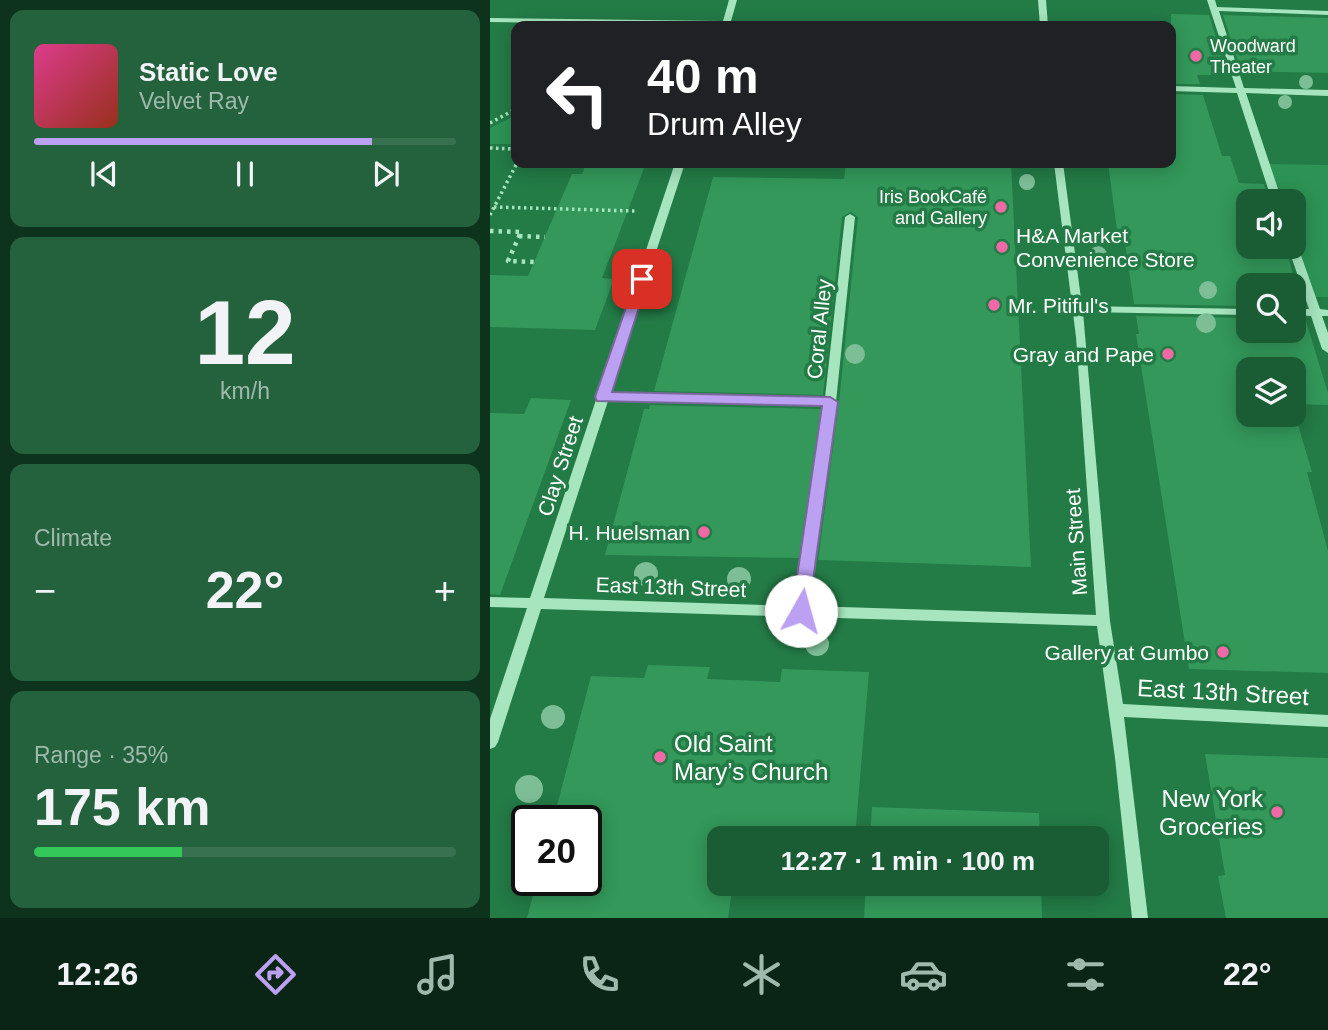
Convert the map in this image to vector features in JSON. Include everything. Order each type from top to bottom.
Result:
[{"type":"street","points":[[726,21],[733,0]]},
{"type":"street","points":[[1042,0],[1044,21]]},
{"type":"street","points":[[1273,189],[1212,4],[1328,13]]},
{"type":"street","points":[[490,20],[537,21]]},
{"type":"street","points":[[1176,89],[1328,93]]},
{"type":"street","name":"Clay Street","points":[[490,742],[678,168]]},
{"type":"street","name":"Main Street","points":[[1059,168],[1078,309],[1103,621],[1140,918]]},
{"type":"street","name":"Coral Alley","points":[[801,611],[830,402],[850,217]]},
{"type":"street","points":[[1298,259],[1322,313],[1328,349]]},
{"type":"street","points":[[1078,309],[1236,312]]},
{"type":"street","points":[[603,397],[830,402]]},
{"type":"street","name":"East 13th Street","points":[[490,602],[1103,621]]},
{"type":"street","name":"East 13th Street","points":[[1116,710],[1328,721]]},
{"type":"path","points":[[490,123],[511,112]]},
{"type":"path","points":[[490,148],[511,149]]},
{"type":"path","points":[[490,215],[514,168]]},
{"type":"path","points":[[494,207],[642,211]]},
{"type":"path","points":[[490,231],[521,232],[508,261],[534,262]]},
{"type":"path","points":[[519,236],[545,237]]},
{"type":"green space","points":[[511,118],[511,144],[490,144],[490,128]]},
{"type":"green space","points":[[1263,164],[1328,165],[1328,297],[1311,297],[1306,273],[1302,273],[1297,259],[1306,259],[1306,189],[1272,189]]},
{"type":"building","points":[[1171,14],[1209,15],[1228,75],[1197,75],[1200,84],[1176,84],[1176,21],[1171,21]]},
{"type":"building","points":[[1223,15],[1328,18],[1328,73],[1241,71]]},
{"type":"building","points":[[1176,94],[1203,95],[1222,156],[1230,156],[1239,183],[1264,184],[1265,189],[1236,189],[1236,259],[1289,259],[1293,273],[1236,273],[1236,306],[1134,304],[1123,230],[1117,230],[1109,168],[1176,168]]},
{"type":"building","points":[[584,168],[644,168],[602,278],[614,279],[595,330],[490,327],[490,275],[528,276],[572,174],[582,174]]},
{"type":"building","points":[[845,168],[1011,168],[1031,567],[818,560],[839,402],[858,217],[851,212],[842,217],[823,395],[654,391],[713,177],[844,179]]},
{"type":"building","points":[[1136,316],[1236,318],[1236,343],[1306,343],[1306,321],[1328,393],[1328,405],[1306,404],[1306,357],[1236,357],[1236,427],[1299,427],[1312,472],[1307,472],[1328,551],[1328,673],[1189,669],[1136,334],[1139,334]]},
{"type":"building","points":[[531,398],[571,400],[500,595],[490,594],[490,413],[524,414]]},
{"type":"building","points":[[650,405],[821,409],[799,558],[605,555],[644,409],[649,409]]},
{"type":"building","name":"Old Saint Mary’s Church","points":[[648,665],[710,667],[707,679],[780,682],[782,669],[869,672],[856,826],[707,826],[707,896],[731,896],[728,918],[527,918],[533,896],[602,896],[602,805],[557,805],[591,676],[644,678]]},
{"type":"building","points":[[1205,754],[1328,758],[1328,918],[1226,918],[1218,876],[1225,875]]},
{"type":"building","points":[[872,807],[1039,813],[1040,826],[871,826]]},
{"type":"building","points":[[865,896],[1041,896],[1042,918],[864,918]]},
{"type":"place","name":"Woodward Theater","points":[[1196,56]]},
{"type":"place","name":"Iris BookCafé and Gallery","points":[[1001,207]]},
{"type":"place","name":"H&A Market Convenience Store","points":[[1002,247]]},
{"type":"place","name":"Mr. Pitiful's","points":[[994,305]]},
{"type":"place","name":"Gray and Pape","points":[[1168,354]]},
{"type":"place","name":"H. Huelsman","points":[[704,532]]},
{"type":"place","name":"Gallery at Gumbo","points":[[1223,652]]},
{"type":"place","name":"Old Saint Mary’s Church","points":[[660,757]]},
{"type":"place","name":"New York Groceries","points":[[1277,812]]},
{"type":"route","points":[[642,279],[603,397],[830,402],[801,611]]}]
